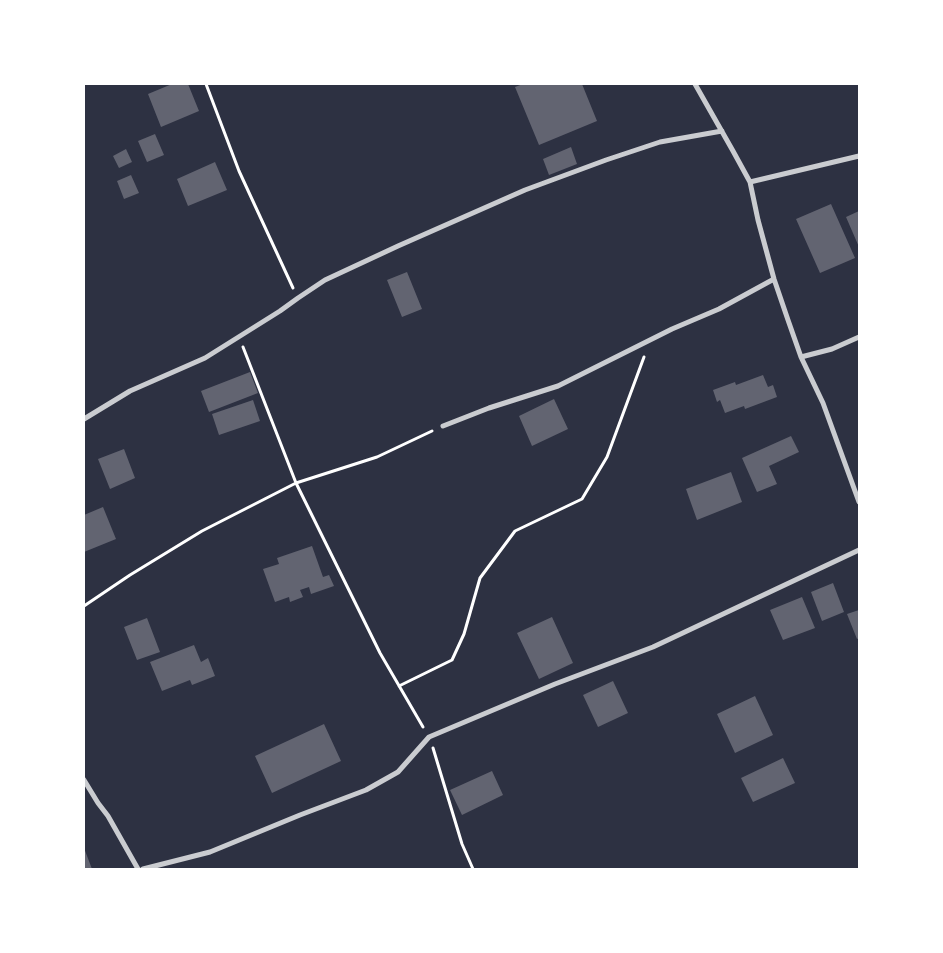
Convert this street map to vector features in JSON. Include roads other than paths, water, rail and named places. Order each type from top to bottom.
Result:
[{"type":"street","points":[[695,84],[750,182],[774,280],[801,357],[823,403],[859,502]]},
{"type":"street","points":[[84,419],[130,391],[205,358],[280,312],[325,280],[398,246],[525,190],[606,160],[660,142],[722,131]]},
{"type":"street","points":[[750,182],[859,156]]},
{"type":"street","points":[[443,426],[489,408],[558,386],[672,329],[719,309],[774,280]]},
{"type":"street","points":[[801,357],[832,349],[859,337]]},
{"type":"street","points":[[143,869],[210,852],[366,790],[398,772],[429,737],[554,684],[653,647],[859,550]]},
{"type":"street","points":[[84,780],[98,804],[108,816],[138,869]]}]
